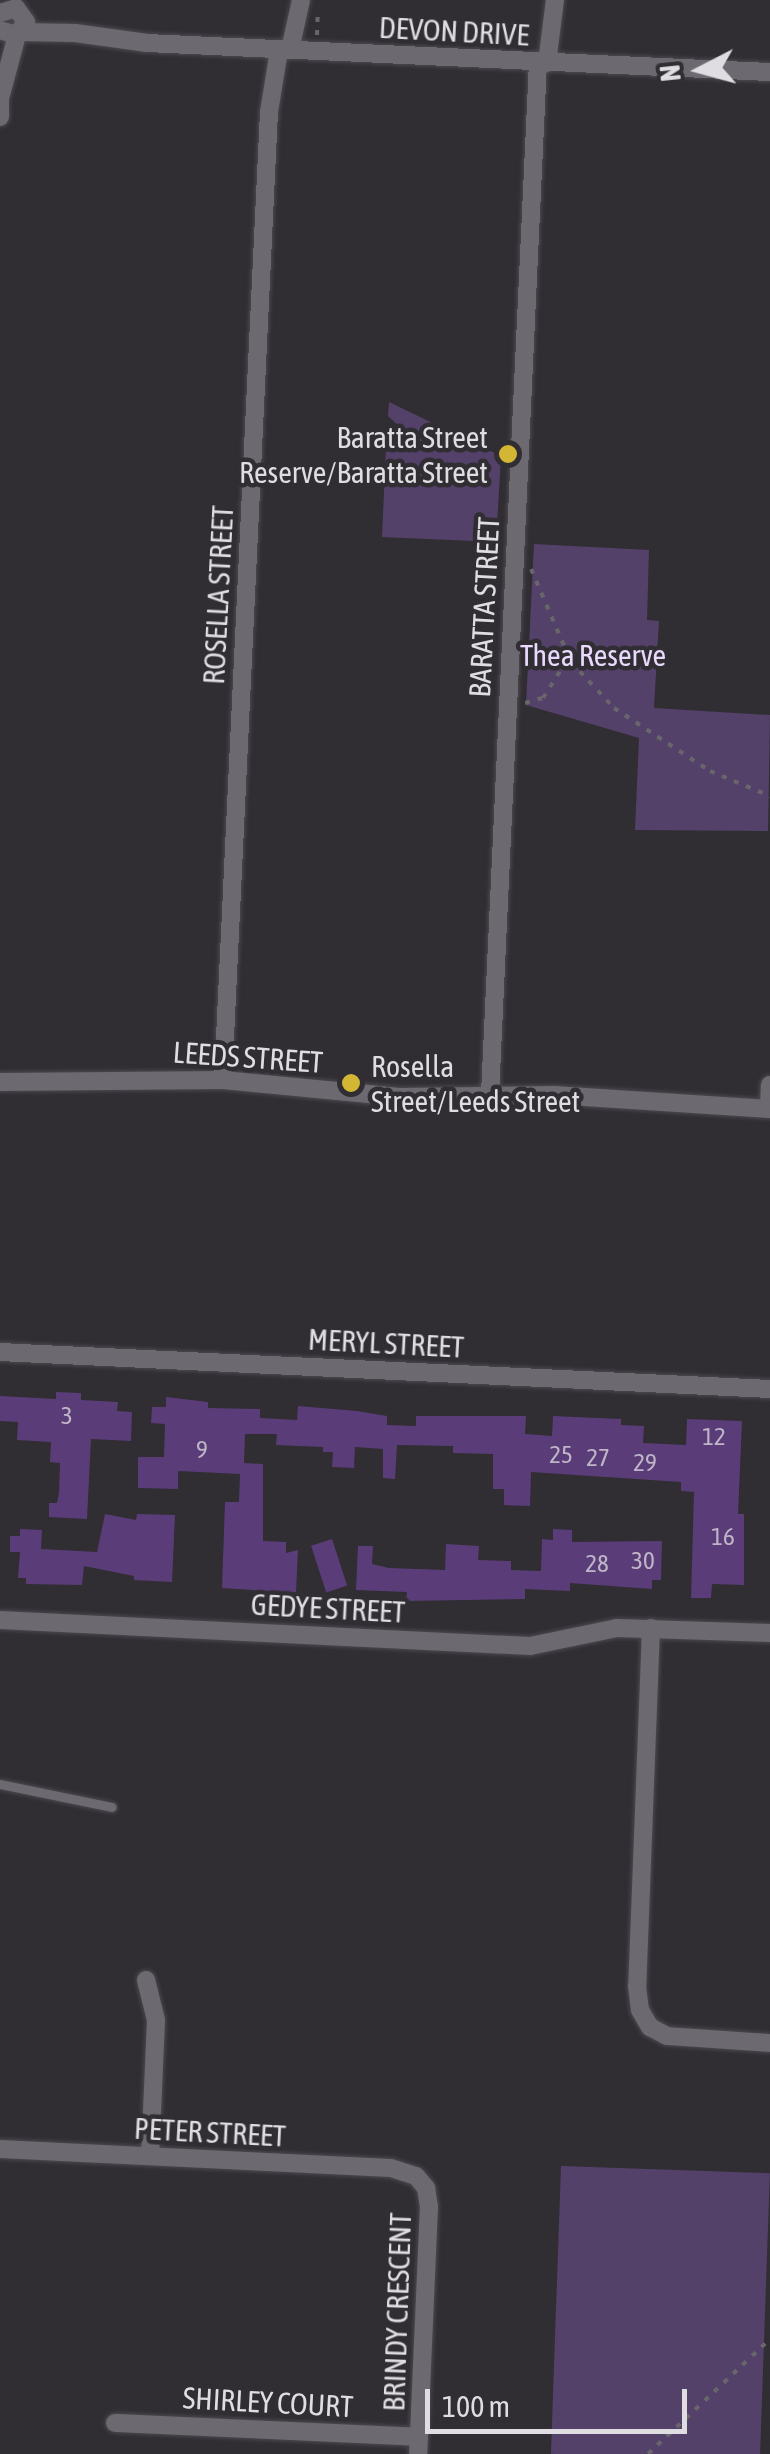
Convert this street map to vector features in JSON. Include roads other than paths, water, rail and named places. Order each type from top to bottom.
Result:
[{"type":"street","name":"ROSELLA STREET","points":[[222,1080],[268,112],[301,0]]},
{"type":"street","name":"BARATTA STREET","points":[[490,1095],[554,3]]},
{"type":"street","name":"DEVON DRIVE","points":[[10,18],[147,43],[770,72]]},
{"type":"street","points":[[0,118],[10,18]]},
{"type":"street","points":[[0,83],[1,95]]},
{"type":"street","name":"LEEDS STREET","points":[[0,1079],[222,1080],[399,1097],[581,1096],[770,1109]]},
{"type":"street","points":[[770,1085],[770,1109]]},
{"type":"street","name":"MERYL STREET","points":[[0,1352],[770,1390]]},
{"type":"street","name":"GEDYE STREET","points":[[0,1620],[530,1646],[554,1644],[606,1628],[770,1633]]},
{"type":"street","points":[[651,1628],[637,1986],[640,2010],[650,2027],[667,2036],[770,2042]]},
{"type":"street","points":[[146,1980],[156,2020],[150,2156]]},
{"type":"street","name":"PETER STREET","points":[[0,2150],[391,2168],[416,2176]]},
{"type":"street","name":"BRINDY CRESCENT","points":[[416,2176],[426,2188],[430,2206],[418,2445]]},
{"type":"street","name":"SHIRLEY COURT","points":[[115,2423],[418,2445]]},
{"type":"lane","points":[[0,1784],[112,1807]]},
{"type":"place","name":"Baratta Street Reserve/Baratta Street","points":[[508,454]]},
{"type":"place","name":"Rosella Street/Leeds Street","points":[[351,1083]]},
{"type":"park label","name":"Thea Reserve","points":[[593,655]]}]
